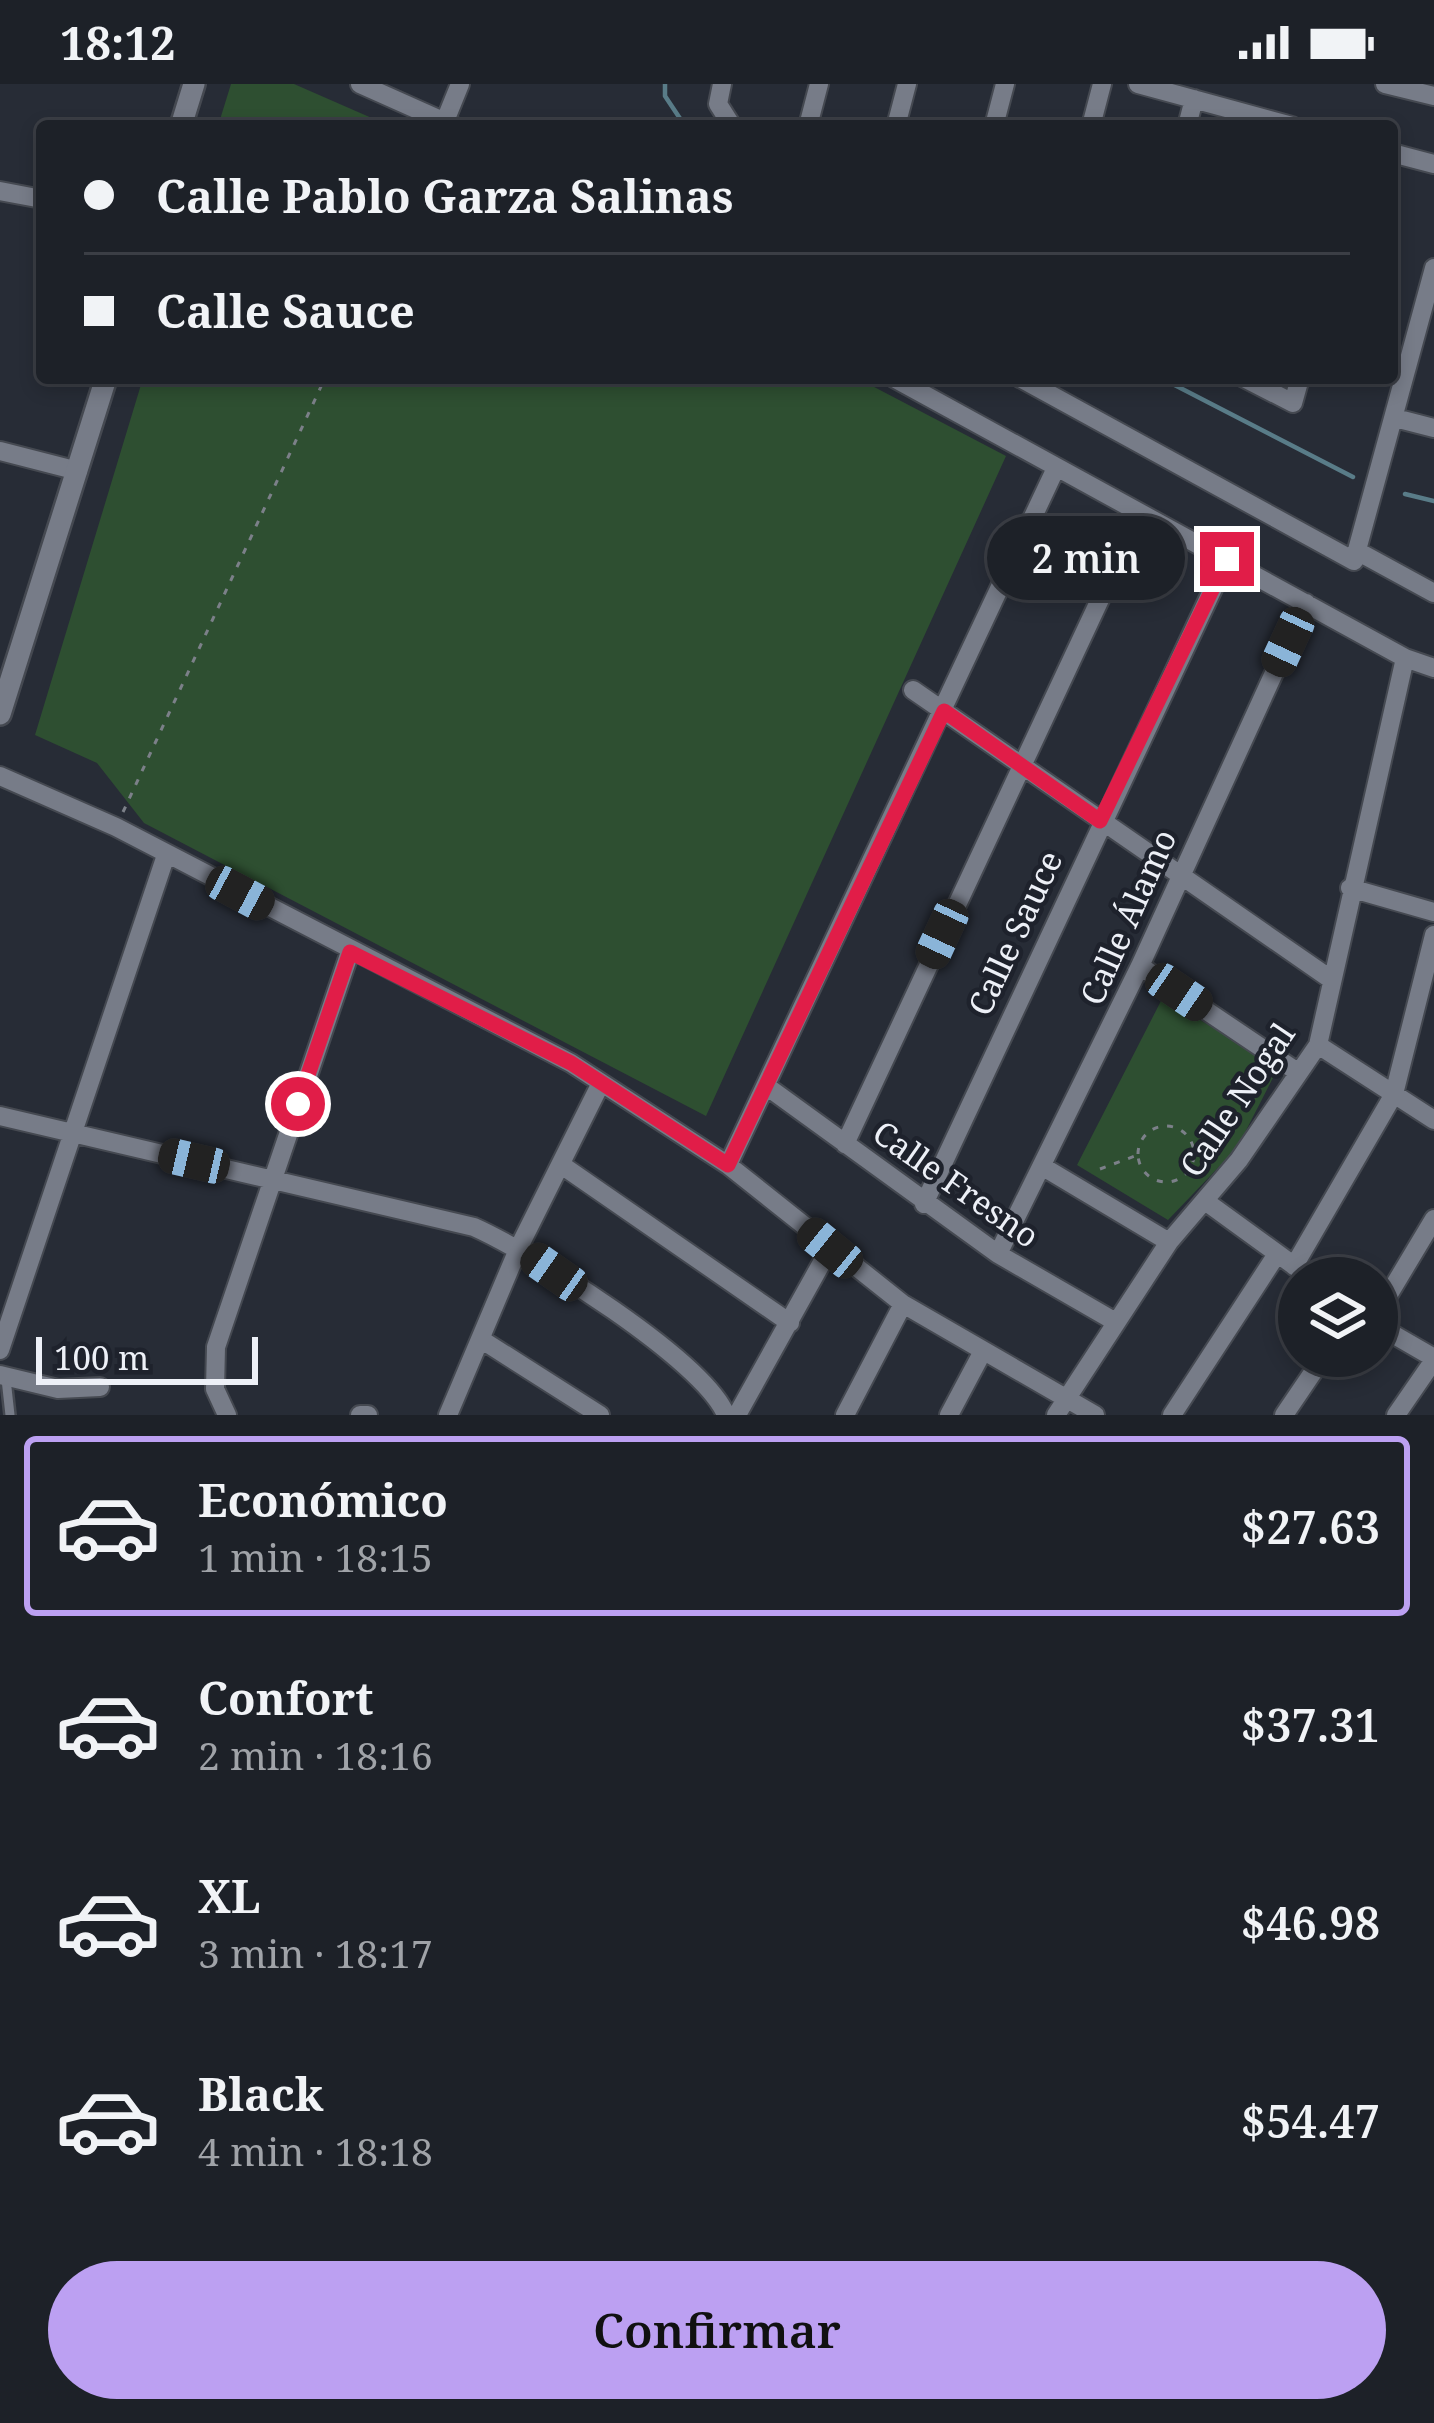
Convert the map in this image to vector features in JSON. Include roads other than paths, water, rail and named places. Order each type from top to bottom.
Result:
[{"type":"street","points":[[183,120],[194,84]]},
{"type":"street","points":[[360,84],[442,120]]},
{"type":"street","points":[[450,120],[460,84]]},
{"type":"street","points":[[722,84],[718,104],[728,120]]},
{"type":"street","points":[[810,120],[819,84]]},
{"type":"street","points":[[898,120],[907,84]]},
{"type":"street","points":[[996,120],[1005,84]]},
{"type":"street","points":[[1092,120],[1102,84]]},
{"type":"street","points":[[1138,84],[1266,120]]},
{"type":"street","points":[[1385,84],[1434,97]]},
{"type":"street","points":[[1188,120],[1194,99]]},
{"type":"street","points":[[1398,155],[1434,164]]},
{"type":"street","points":[[0,191],[36,198]]},
{"type":"street","points":[[1031,384],[1354,561],[1434,268]]},
{"type":"street","points":[[0,714],[104,384]]},
{"type":"street","points":[[904,384],[1405,658],[1434,668]]},
{"type":"street","points":[[1256,384],[1293,403],[1298,384]]},
{"type":"street","points":[[1395,418],[1434,428]]},
{"type":"street","points":[[0,451],[78,471]]},
{"type":"street","points":[[728,1165],[769,1088],[1055,470]]},
{"type":"street","points":[[844,1144],[1140,514]]},
{"type":"street","points":[[1358,551],[1434,593]]},
{"type":"street","name":"Calle Sauce","points":[[924,1204],[1227,559]]},
{"type":"street","name":"Calle Álamo","points":[[998,1254],[1045,1168],[1306,603]]},
{"type":"street","name":"Calle Nogal","points":[[1060,1406],[1169,1243],[1266,1122],[1296,1071],[1318,1045],[1329,978],[1405,658]]},
{"type":"street","points":[[913,690],[1329,978]]},
{"type":"street","points":[[0,776],[116,827],[601,1083],[728,1165],[902,1304],[1060,1406],[1095,1415]]},
{"type":"street","points":[[0,1350],[166,855]]},
{"type":"street","points":[[1350,888],[1434,913]]},
{"type":"street","points":[[1299,1257],[1394,1094],[1434,934]]},
{"type":"street","points":[[226,1415],[215,1389],[216,1347],[350,952]]},
{"type":"street","points":[[1140,965],[1296,1071]]},
{"type":"street","points":[[1318,1045],[1434,1120]]},
{"type":"street","points":[[448,1415],[519,1247],[601,1083]]},
{"type":"street","name":"Calle Fresno","points":[[769,1088],[924,1204],[1114,1322]]},
{"type":"street","points":[[0,1116],[474,1227],[519,1247],[697,1373],[726,1415]]},
{"type":"street","points":[[563,1166],[790,1323]]},
{"type":"street","points":[[1045,1168],[1169,1243]]},
{"type":"street","points":[[1205,1201],[1280,1257]]},
{"type":"street","points":[[1398,1286],[1428,1245],[1434,1219]]},
{"type":"street","points":[[737,1415],[830,1248]]},
{"type":"street","points":[[1172,1415],[1276,1254]]},
{"type":"street","points":[[844,1415],[902,1304]]},
{"type":"street","points":[[1396,1415],[1434,1359],[1398,1337]]},
{"type":"street","points":[[482,1340],[600,1415]]},
{"type":"street","points":[[949,1415],[982,1353]]},
{"type":"street","points":[[3,1376],[58,1388],[100,1387]]},
{"type":"street","points":[[1284,1415],[1310,1377]]},
{"type":"lane","points":[[3,1376],[10,1415]]},
{"type":"waterway","points":[[665,84],[665,96],[681,120]]},
{"type":"waterway","points":[[1173,384],[1353,477]]},
{"type":"waterway","points":[[1405,494],[1434,501]]}]
